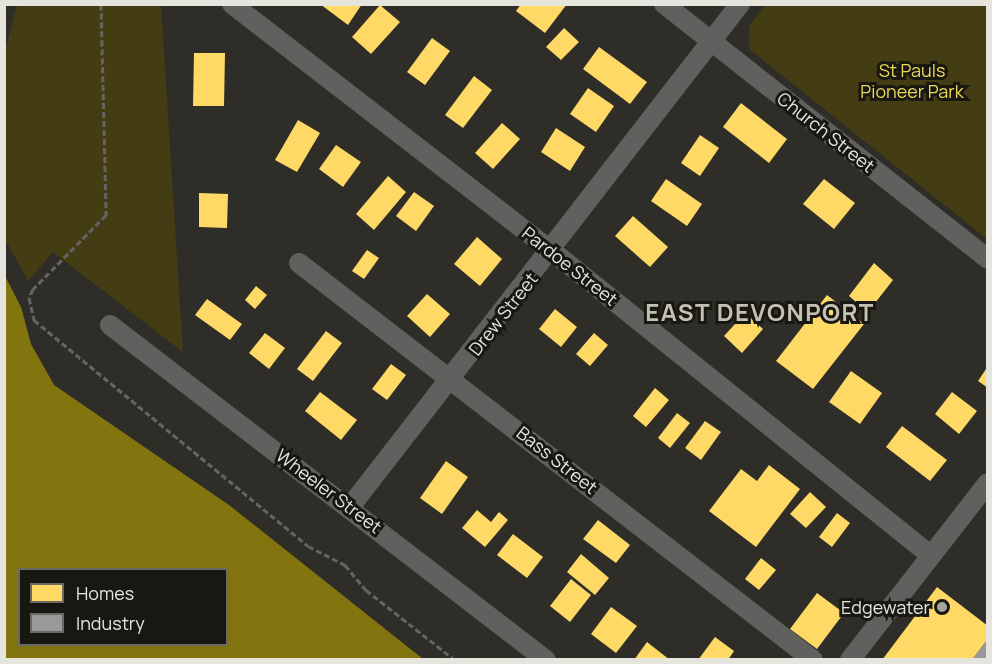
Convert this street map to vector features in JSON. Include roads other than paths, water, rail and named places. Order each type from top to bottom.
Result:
[{"type":"street","name":"Pardoe Street","points":[[232,4],[552,251],[931,556]]},
{"type":"street","name":"Church Street","points":[[664,4],[987,259]]},
{"type":"street","name":"Drew Street","points":[[350,507],[552,251],[740,4]]},
{"type":"street","name":"Bass Street","points":[[299,263],[813,660]]},
{"type":"street","name":"Wheeler Street","points":[[111,325],[546,660]]},
{"type":"street","points":[[850,660],[987,483]]},
{"type":"place","name":"Edgewater","points":[[942,607]]},
{"type":"district","name":"EAST DEVONPORT","points":[[760,312]]},
{"type":"park label","name":"St Pauls Pioneer Park","points":[[912,82]]}]
